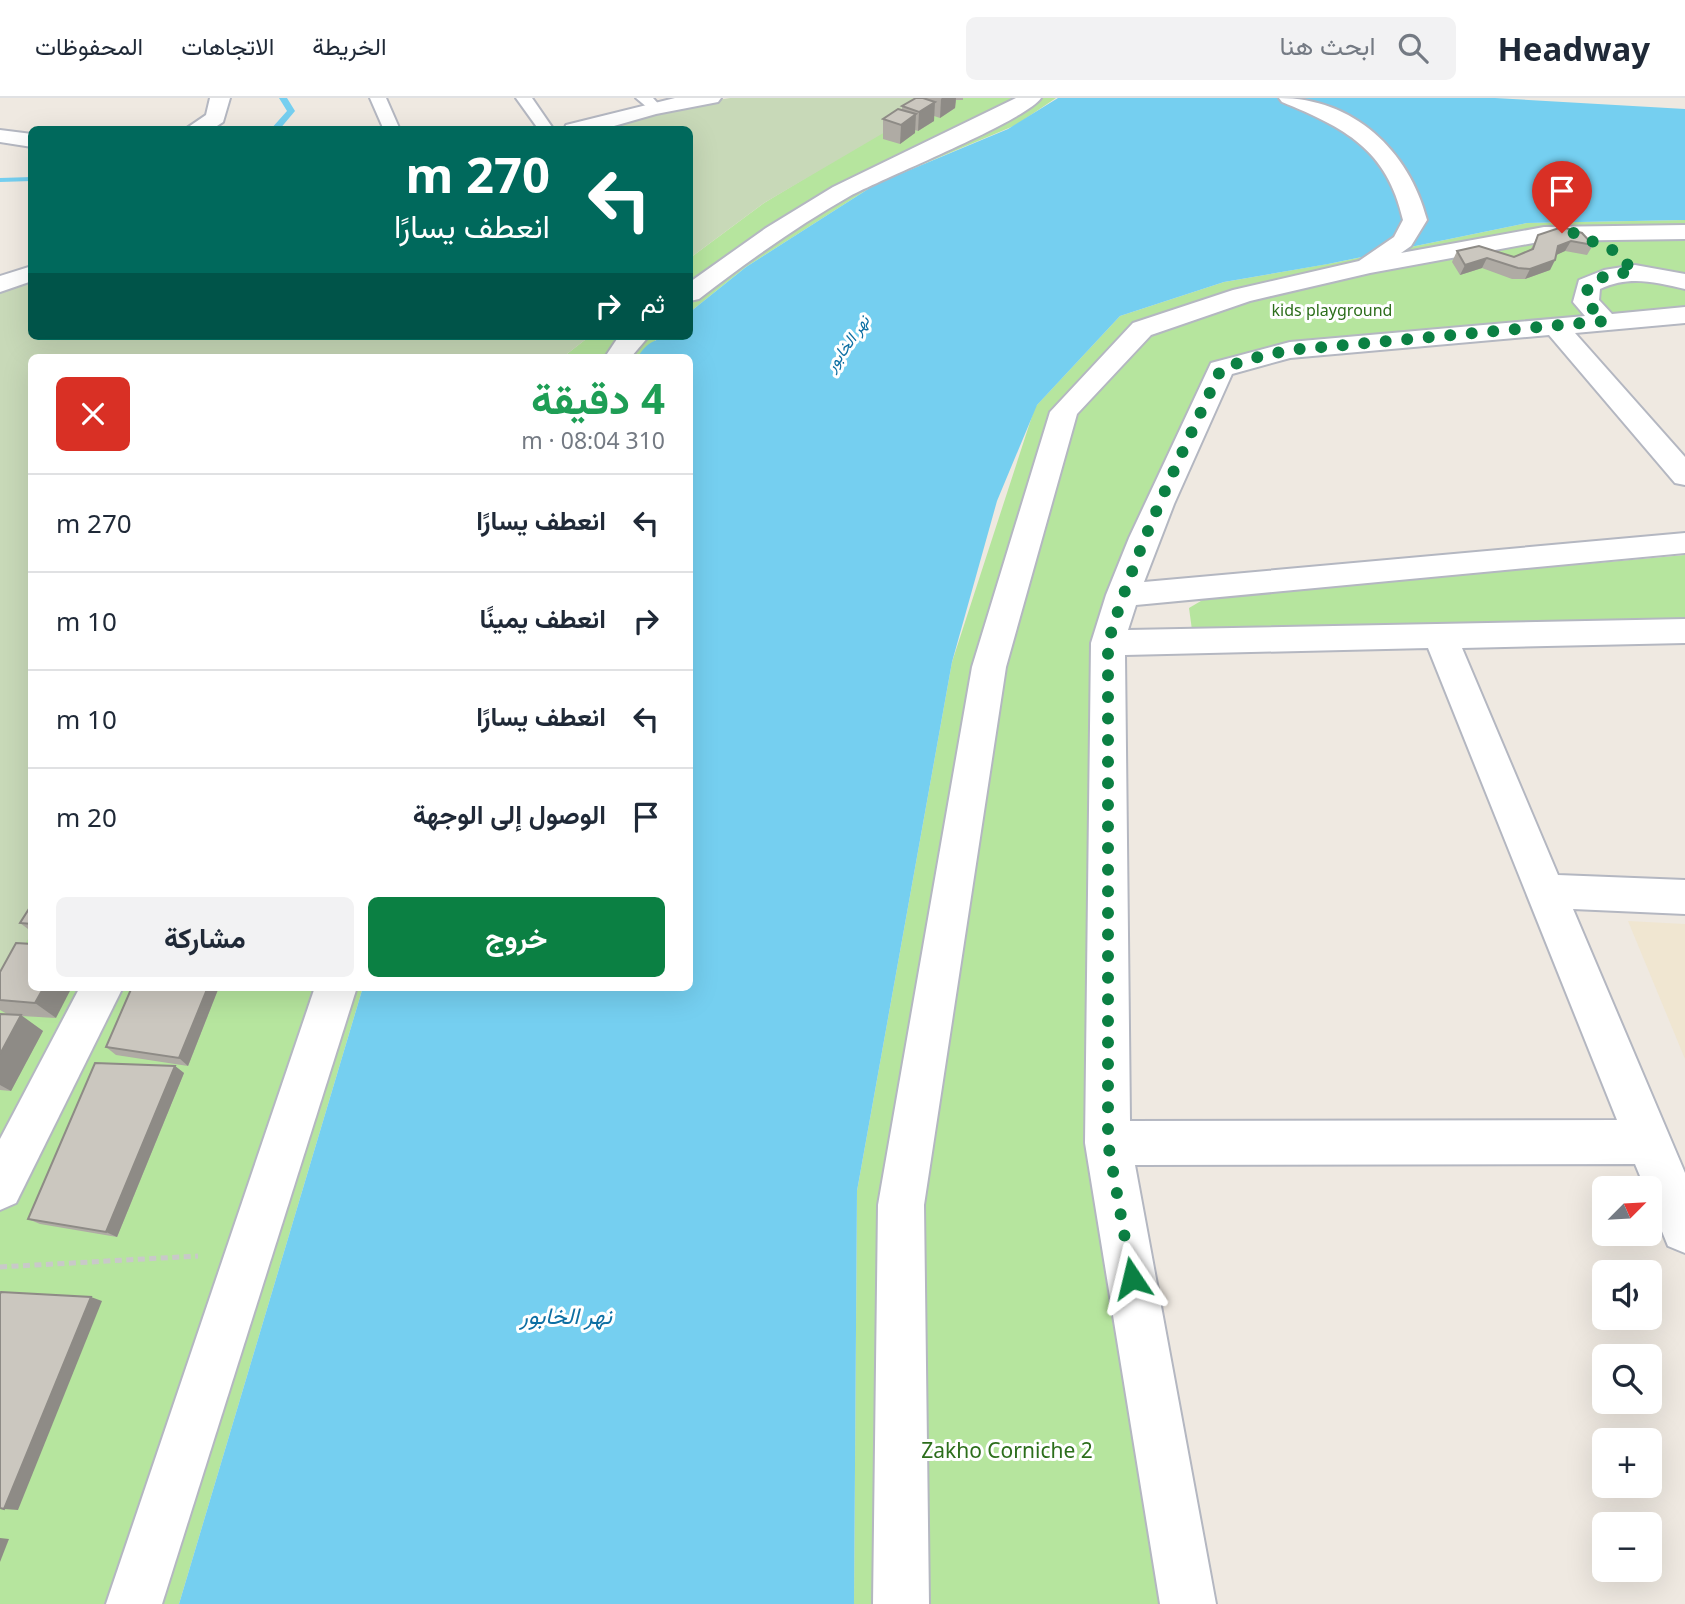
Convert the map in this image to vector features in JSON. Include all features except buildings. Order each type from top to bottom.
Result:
[{"type":"street","points":[[201,126],[216,118],[220,98]]},
{"type":"street","points":[[585,126],[649,103],[710,98]]},
{"type":"street","points":[[693,292],[733,260],[862,180],[997,120],[1031,98]]},
{"type":"street","points":[[901,1604],[901,1205],[989,667],[1064,412],[1142,329],[1242,295],[1367,266],[1403,241],[1415,220],[1413,206],[1402,177],[1388,154],[1330,113],[1289,98]]},
{"type":"street","points":[[0,136],[28,140]]},
{"type":"street","points":[[1333,273],[1544,233],[1580,233],[1620,242],[1685,232]]},
{"type":"street","points":[[1620,242],[1634,273]]},
{"type":"street","points":[[1605,321],[1586,302],[1588,285],[1611,273],[1651,273],[1685,282]]},
{"type":"street","points":[[0,284],[28,274]]},
{"type":"street","points":[[1188,1604],[1108,1143],[1108,643],[1122,595],[1166,486],[1221,369],[1249,359],[1290,350],[1685,315]]},
{"type":"street","points":[[1554,325],[1685,477]]},
{"type":"street","points":[[620,354],[631,340]]},
{"type":"street","points":[[1122,595],[1685,543]]},
{"type":"street","points":[[1108,643],[1685,631]]},
{"type":"street","points":[[1440,636],[1685,1229]]},
{"type":"street","points":[[1546,891],[1685,897]]},
{"type":"street","points":[[0,1187],[100,991]]},
{"type":"street","points":[[134,1604],[334,991]]},
{"type":"street","points":[[1108,1143],[1651,1142]]},
{"type":"lane","points":[[378,98],[390,126]]},
{"type":"lane","points":[[524,98],[544,126]]},
{"type":"path","points":[[0,1267],[159,1260],[250,1249]]},
{"type":"shaded area","points":[[1628,921],[1685,924],[1685,1059]]},
{"type":"green space","points":[[730,98],[938,98],[938,101],[764,203],[693,256],[693,126],[602,126],[642,112]]},
{"type":"green space","points":[[938,98],[1056,98],[1016,125],[876,184],[746,267],[693,310],[693,256],[764,203]]},
{"type":"green space","name":"Zakho Corniche 2","points":[[1685,220],[1685,315],[1290,350],[1221,370],[1122,595],[1108,1143],[1188,1604],[854,1604],[857,1191],[952,662],[1035,407],[1120,316],[1224,282],[1333,263],[1527,223]]},
{"type":"green space","points":[[28,275],[28,340],[585,340],[567,354],[28,354],[28,939],[0,988],[0,286]]},
{"type":"green space","points":[[585,340],[656,340],[641,354],[567,354]]},
{"type":"green space","points":[[1685,555],[1685,624],[1192,630],[1189,608],[1206,598]]},
{"type":"green space","points":[[28,937],[28,991],[362,991],[179,1604],[0,1604],[0,988]]},
{"type":"water","name":"نهر الخابور","points":[[1058,98],[1495,98],[1685,109],[1685,220],[1527,223],[1328,264],[1224,282],[1120,316],[1037,405],[997,501],[952,662],[857,1191],[854,1604],[179,1604],[362,991],[693,991],[693,354],[640,354],[657,340],[693,340],[693,310],[746,267],[876,184],[1008,129]]},
{"type":"waterway","points":[[278,126],[291,111],[283,98]]},
{"type":"waterway","points":[[0,180],[28,179]]},
{"type":"route","points":[[1132,1278],[1108,1143],[1108,643],[1122,595],[1166,486],[1221,369],[1249,359],[1290,350],[1605,321],[1586,302],[1588,285],[1611,273],[1634,273],[1618,252],[1598,245],[1580,233],[1562,233]]},
{"type":"park label","name":"kids playground","points":[[1332,310]]}]
